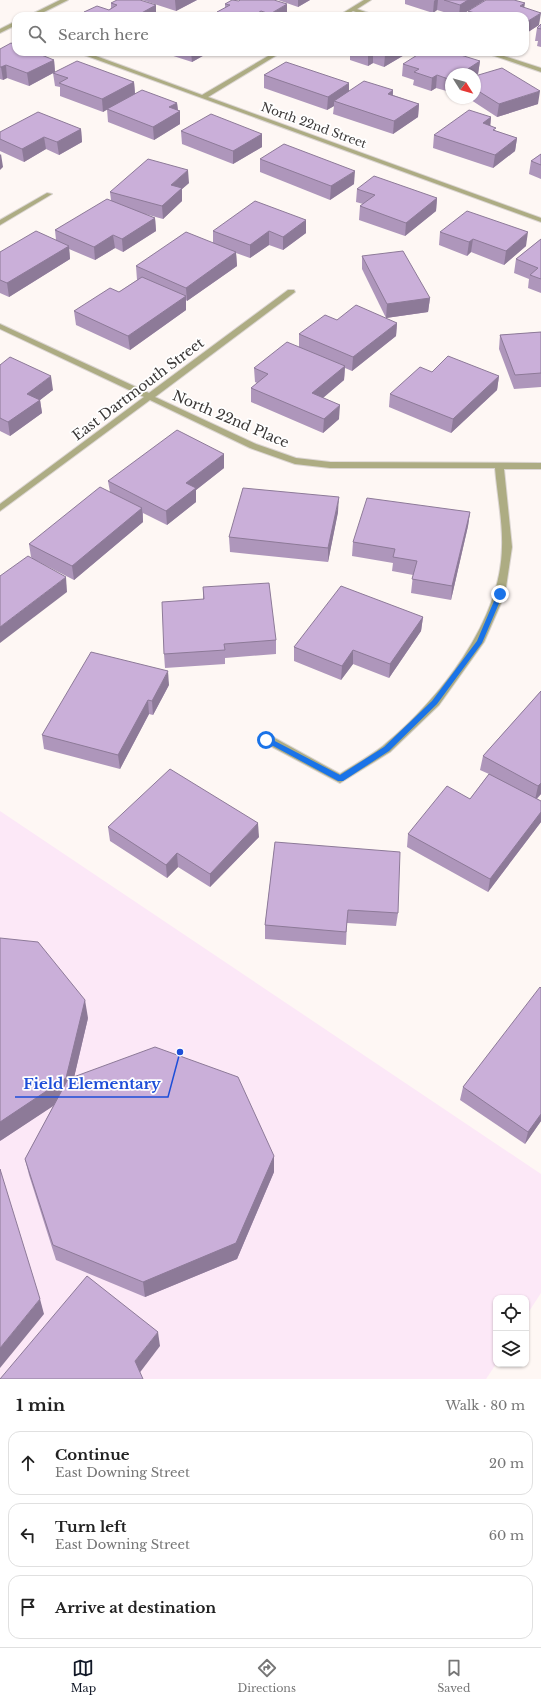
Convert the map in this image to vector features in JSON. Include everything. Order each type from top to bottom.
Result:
[{"type":"street","points":[[40,12],[65,0]]},
{"type":"street","points":[[347,12],[368,0]]},
{"type":"street","points":[[352,9],[361,12]]},
{"type":"street","points":[[0,31],[12,25]]},
{"type":"street","name":"North 22nd Street","points":[[90,56],[541,220]]},
{"type":"street","points":[[203,97],[272,56]]},
{"type":"street","points":[[498,56],[541,70]]},
{"type":"street","points":[[0,222],[49,194]]},
{"type":"street","name":"East Dartmouth Street","points":[[0,508],[291,292]]},
{"type":"street","name":"North 22nd Place","points":[[0,326],[253,446],[295,460],[330,466],[541,466]]},
{"type":"street","points":[[266,740],[340,779],[386,749],[435,702],[480,642],[500,594],[507,547],[499,465]]},
{"type":"shaded area","points":[[0,811],[541,1174],[541,1293],[529,1311],[529,1295],[493,1295],[494,1367],[486,1379],[0,1379]]},
{"type":"building","points":[[117,0],[140,0],[156,5],[143,12],[84,12],[97,6],[109,10],[117,5],[111,3]]},
{"type":"building","points":[[232,0],[274,0],[287,4],[273,12],[217,12],[230,5],[225,4]]},
{"type":"building","points":[[444,0],[468,0],[460,5]]},
{"type":"building","points":[[486,0],[514,0],[525,3],[520,6],[541,13],[529,20],[529,12],[468,11]]},
{"type":"building","points":[[11,43],[12,56],[44,56],[54,60],[27,73],[6,65],[0,67],[0,49]]},
{"type":"building","points":[[416,56],[464,56],[480,61],[469,68],[445,68],[445,78],[437,75],[432,78],[414,72],[419,69],[403,64]]},
{"type":"building","points":[[77,61],[134,82],[102,99],[59,83],[68,78],[53,73]]},
{"type":"building","points":[[286,62],[349,83],[328,97],[264,75]]},
{"type":"building","points":[[502,68],[540,91],[499,104],[481,93],[481,74]]},
{"type":"building","points":[[364,81],[393,90],[388,94],[419,104],[394,121],[334,101]]},
{"type":"building","points":[[142,90],[177,103],[169,107],[180,111],[153,127],[107,109]]},
{"type":"building","points":[[469,110],[491,117],[483,123],[496,128],[493,130],[517,138],[495,155],[434,135]]},
{"type":"building","points":[[38,112],[81,129],[57,142],[44,137],[22,149],[0,139],[0,132]]},
{"type":"building","points":[[211,114],[262,134],[233,151],[181,131]]},
{"type":"building","points":[[284,144],[355,171],[331,186],[260,159]]},
{"type":"building","points":[[541,154],[541,165],[531,161]]},
{"type":"building","points":[[148,159],[188,170],[171,185],[182,188],[162,206],[110,192]]},
{"type":"building","points":[[374,176],[437,198],[406,223],[360,206],[375,195],[357,189]]},
{"type":"building","points":[[107,199],[155,218],[122,239],[113,235],[94,247],[55,230]]},
{"type":"building","points":[[255,201],[306,220],[283,237],[269,231],[250,245],[213,231]]},
{"type":"building","points":[[467,211],[528,232],[506,251],[473,239],[469,242],[440,232]]},
{"type":"building","points":[[36,231],[69,246],[7,283],[0,280],[0,252]]},
{"type":"building","points":[[186,232],[236,252],[186,288],[136,266]]},
{"type":"building","points":[[541,239],[541,279],[530,275],[538,268],[516,259]]},
{"type":"building","points":[[403,251],[430,298],[387,304],[362,256]]},
{"type":"building","points":[[142,277],[186,296],[128,336],[74,311],[110,288],[119,292]]},
{"type":"building","points":[[356,305],[397,323],[353,357],[299,334],[325,315],[337,320]]},
{"type":"building","points":[[541,332],[541,373],[515,375],[500,335]]},
{"type":"building","points":[[287,342],[345,366],[312,393],[340,405],[324,419],[251,388],[268,374],[254,368]]},
{"type":"building","points":[[448,356],[499,376],[453,419],[390,394],[420,367],[432,372]]},
{"type":"building","points":[[10,357],[51,376],[27,394],[40,400],[8,422],[0,418],[0,365]]},
{"type":"building","points":[[177,430],[224,454],[186,483],[196,488],[166,511],[108,481]]},
{"type":"building","points":[[100,487],[142,508],[72,566],[29,544]]},
{"type":"building","points":[[243,488],[339,497],[328,548],[229,537]]},
{"type":"building","points":[[367,498],[470,512],[452,586],[412,579],[417,561],[393,557],[395,549],[353,542]]},
{"type":"building","points":[[28,556],[66,577],[0,627],[0,576]]},
{"type":"building","points":[[269,583],[276,640],[224,644],[225,650],[164,654],[162,602],[204,599],[203,587]]},
{"type":"building","points":[[341,586],[423,617],[390,664],[353,650],[342,666],[294,647]]},
{"type":"building","points":[[91,652],[168,671],[152,701],[148,700],[118,755],[42,735]]},
{"type":"building","points":[[541,691],[541,783],[538,786],[483,756]]},
{"type":"building","points":[[170,769],[258,823],[210,874],[177,853],[166,865],[108,827]]},
{"type":"building","points":[[489,774],[541,801],[541,812],[490,879],[408,834],[447,786],[470,799]]},
{"type":"building","points":[[275,842],[400,852],[398,913],[348,910],[346,932],[265,925]]},
{"type":"building","points":[[0,938],[38,942],[85,1000],[66,1078],[0,1122]]},
{"type":"building","points":[[540,987],[541,1114],[528,1132],[463,1087]]},
{"type":"building","points":[[155,1047],[238,1077],[274,1156],[236,1243],[143,1282],[53,1245],[25,1159],[68,1079]]},
{"type":"building","points":[[0,1169],[40,1299],[0,1348]]},
{"type":"building","points":[[87,1276],[158,1332],[135,1361],[143,1379],[0,1379]]},
{"type":"place","name":"Field Elementary","points":[[180,1052]]},
{"type":"route","points":[[266,740],[340,779],[386,749],[435,702],[480,642],[500,594]]}]
